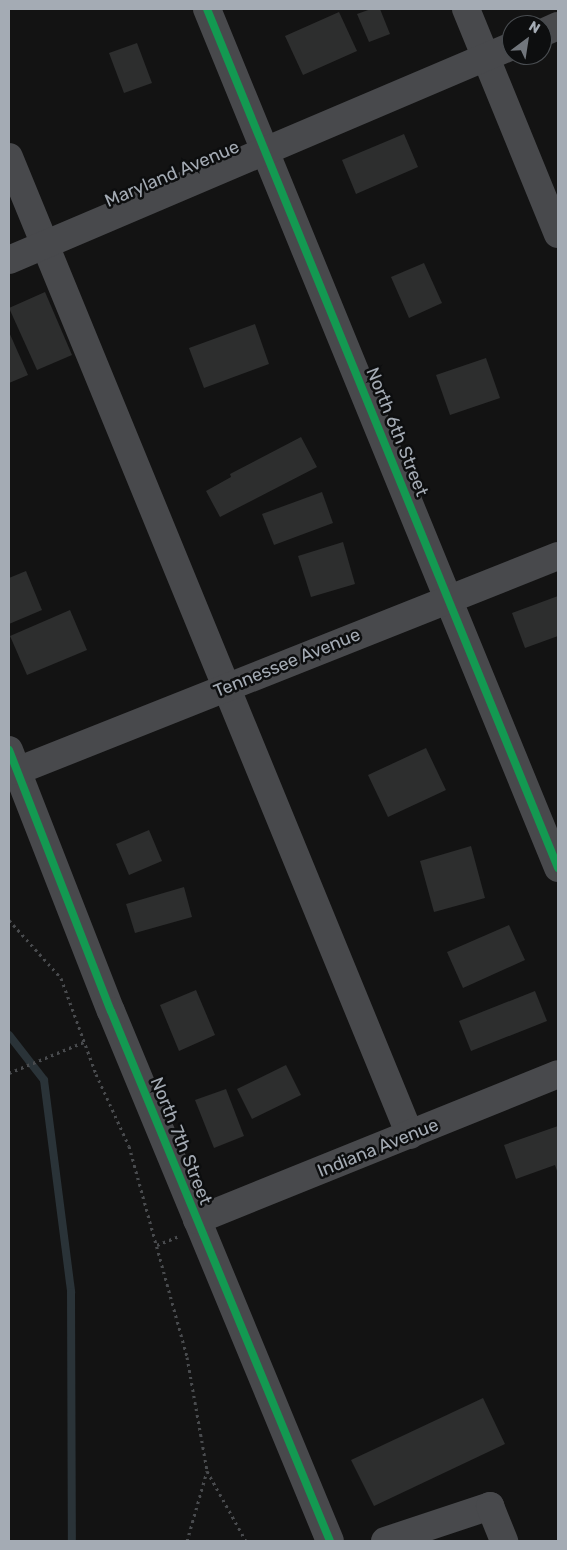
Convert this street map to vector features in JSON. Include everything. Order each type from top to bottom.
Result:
[{"type":"street","name":"North 6th Street","points":[[207,9],[558,868]]},
{"type":"street","points":[[466,9],[558,234]]},
{"type":"street","name":"Maryland Avenue","points":[[9,260],[502,50]]},
{"type":"street","points":[[9,157],[410,1135]]},
{"type":"street","name":"Tennessee Avenue","points":[[13,760],[226,688],[558,556]]},
{"type":"street","name":"North 7th Street","points":[[13,760],[197,1220],[330,1541]]},
{"type":"street","name":"Indiana Avenue","points":[[197,1220],[558,1074]]},
{"type":"street","points":[[385,1541],[490,1506],[504,1541]]},
{"type":"path","points":[[9,920],[61,978],[84,1042],[132,1155],[187,1357],[207,1471],[246,1541]]},
{"type":"path","points":[[9,1074],[84,1042]]},
{"type":"path","points":[[187,1541],[207,1471]]},
{"type":"building","points":[[371,9],[380,9],[390,34],[369,42],[357,14]]},
{"type":"building","points":[[339,12],[357,51],[303,75],[285,36]]},
{"type":"building","points":[[137,43],[152,83],[124,93],[109,53]]},
{"type":"building","points":[[404,134],[418,167],[356,194],[342,160]]},
{"type":"building","points":[[424,263],[442,303],[409,318],[391,277]]},
{"type":"building","points":[[45,292],[72,355],[37,370],[9,308]]},
{"type":"building","points":[[255,324],[269,364],[204,388],[189,348]]},
{"type":"building","points":[[9,332],[28,375],[9,383]]},
{"type":"building","points":[[486,358],[500,398],[450,415],[436,375]]},
{"type":"building","points":[[301,437],[317,467],[220,517],[206,491],[231,477],[230,474]]},
{"type":"building","points":[[322,492],[333,523],[274,545],[262,514]]},
{"type":"building","points":[[343,542],[355,584],[311,597],[298,556]]},
{"type":"building","points":[[26,571],[42,610],[9,624],[9,578]]},
{"type":"building","points":[[558,596],[558,636],[525,648],[512,613]]},
{"type":"building","points":[[70,610],[87,650],[27,675],[10,636]]},
{"type":"building","points":[[426,748],[446,790],[388,817],[368,775]]},
{"type":"building","points":[[149,830],[162,861],[129,875],[116,844]]},
{"type":"building","points":[[471,846],[485,898],[434,912],[420,861]]},
{"type":"building","points":[[184,887],[192,917],[135,933],[126,904]]},
{"type":"building","points":[[509,925],[525,960],[463,988],[447,952]]},
{"type":"building","points":[[196,990],[215,1035],[179,1051],[160,1005]]},
{"type":"building","points":[[535,991],[547,1021],[471,1051],[459,1021]]},
{"type":"building","points":[[286,1065],[301,1095],[252,1119],[237,1089]]},
{"type":"building","points":[[226,1089],[244,1136],[214,1148],[195,1100]]},
{"type":"building","points":[[558,1126],[558,1174],[555,1165],[516,1179],[504,1145]]},
{"type":"building","points":[[483,1398],[505,1444],[374,1506],[351,1460]]},
{"type":"waterway","points":[[9,1035],[44,1080],[71,1292],[72,1541]]},
{"type":"cycle path","points":[[207,9],[558,868]]},
{"type":"cycle path","points":[[9,750],[111,1011],[330,1541]]}]
